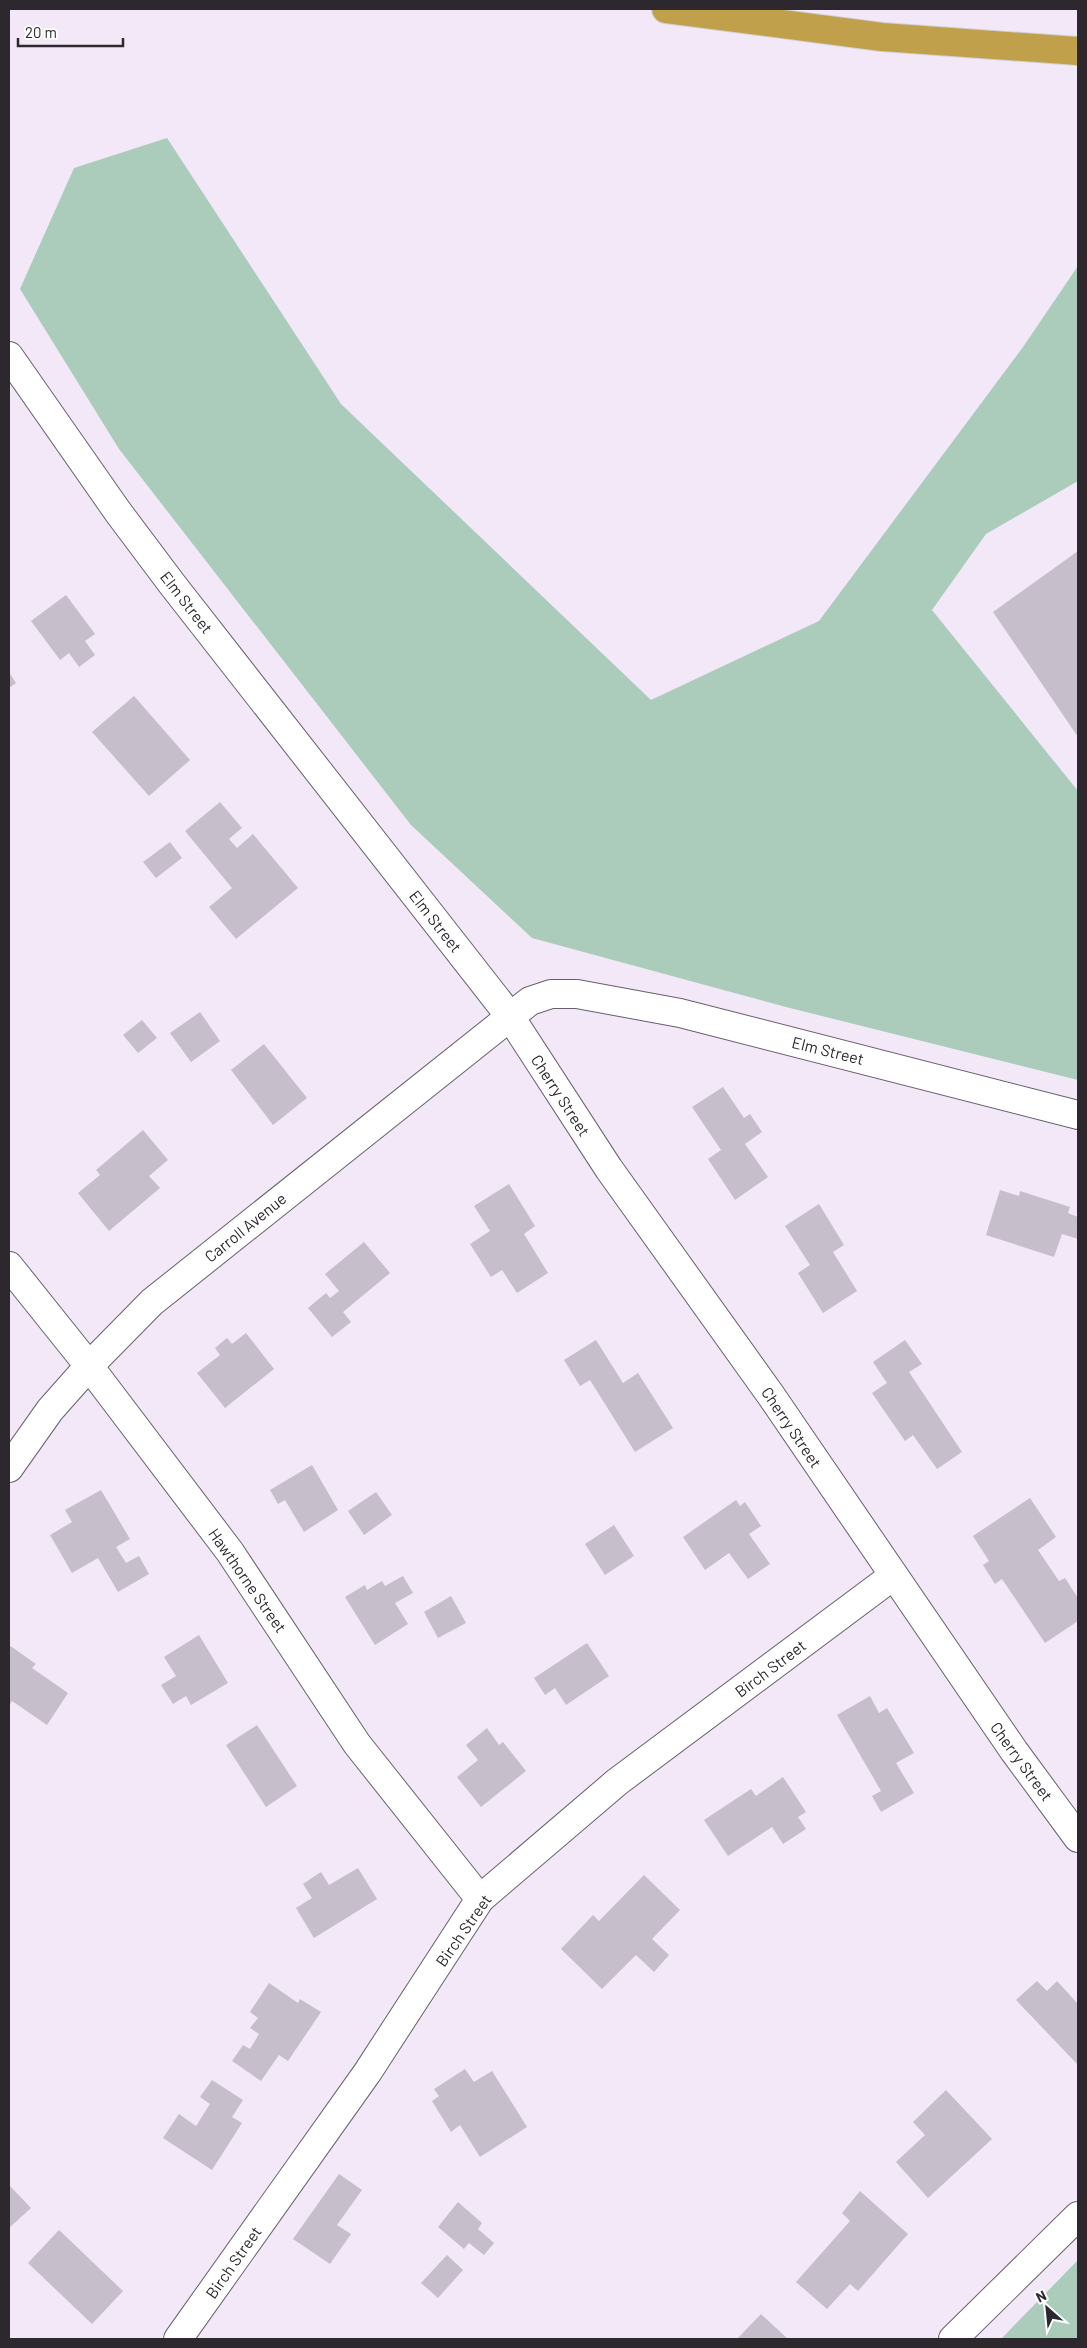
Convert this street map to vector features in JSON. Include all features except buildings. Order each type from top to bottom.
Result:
[{"type":"highway","points":[[666,9],[882,37],[1078,51]]},
{"type":"street","name":"Elm Street","points":[[9,356],[118,512],[172,584],[509,1015],[530,1001],[552,994],[577,994],[680,1013],[1078,1115]]},
{"type":"street","name":"Carroll Avenue","points":[[9,1468],[50,1410],[89,1366],[152,1302],[509,1015]]},
{"type":"street","name":"Cherry Street","points":[[509,1015],[609,1169],[770,1394],[1014,1751],[1078,1838]]},
{"type":"street","name":"Hawthorne Street","points":[[9,1266],[89,1366],[230,1552],[357,1744],[480,1899]]},
{"type":"street","name":"Birch Street","points":[[178,2339],[367,2074],[480,1899],[617,1782],[893,1576]]},
{"type":"street","points":[[953,2339],[1078,2216]]},
{"type":"green space","points":[[167,138],[341,404],[651,700],[819,621],[1023,347],[1078,266],[1078,481],[986,534],[932,610],[1078,791],[1078,1080],[786,1007],[532,938],[411,825],[119,449],[20,289],[74,168]]},
{"type":"green space","points":[[1078,2260],[1078,2339],[1001,2339]]}]
